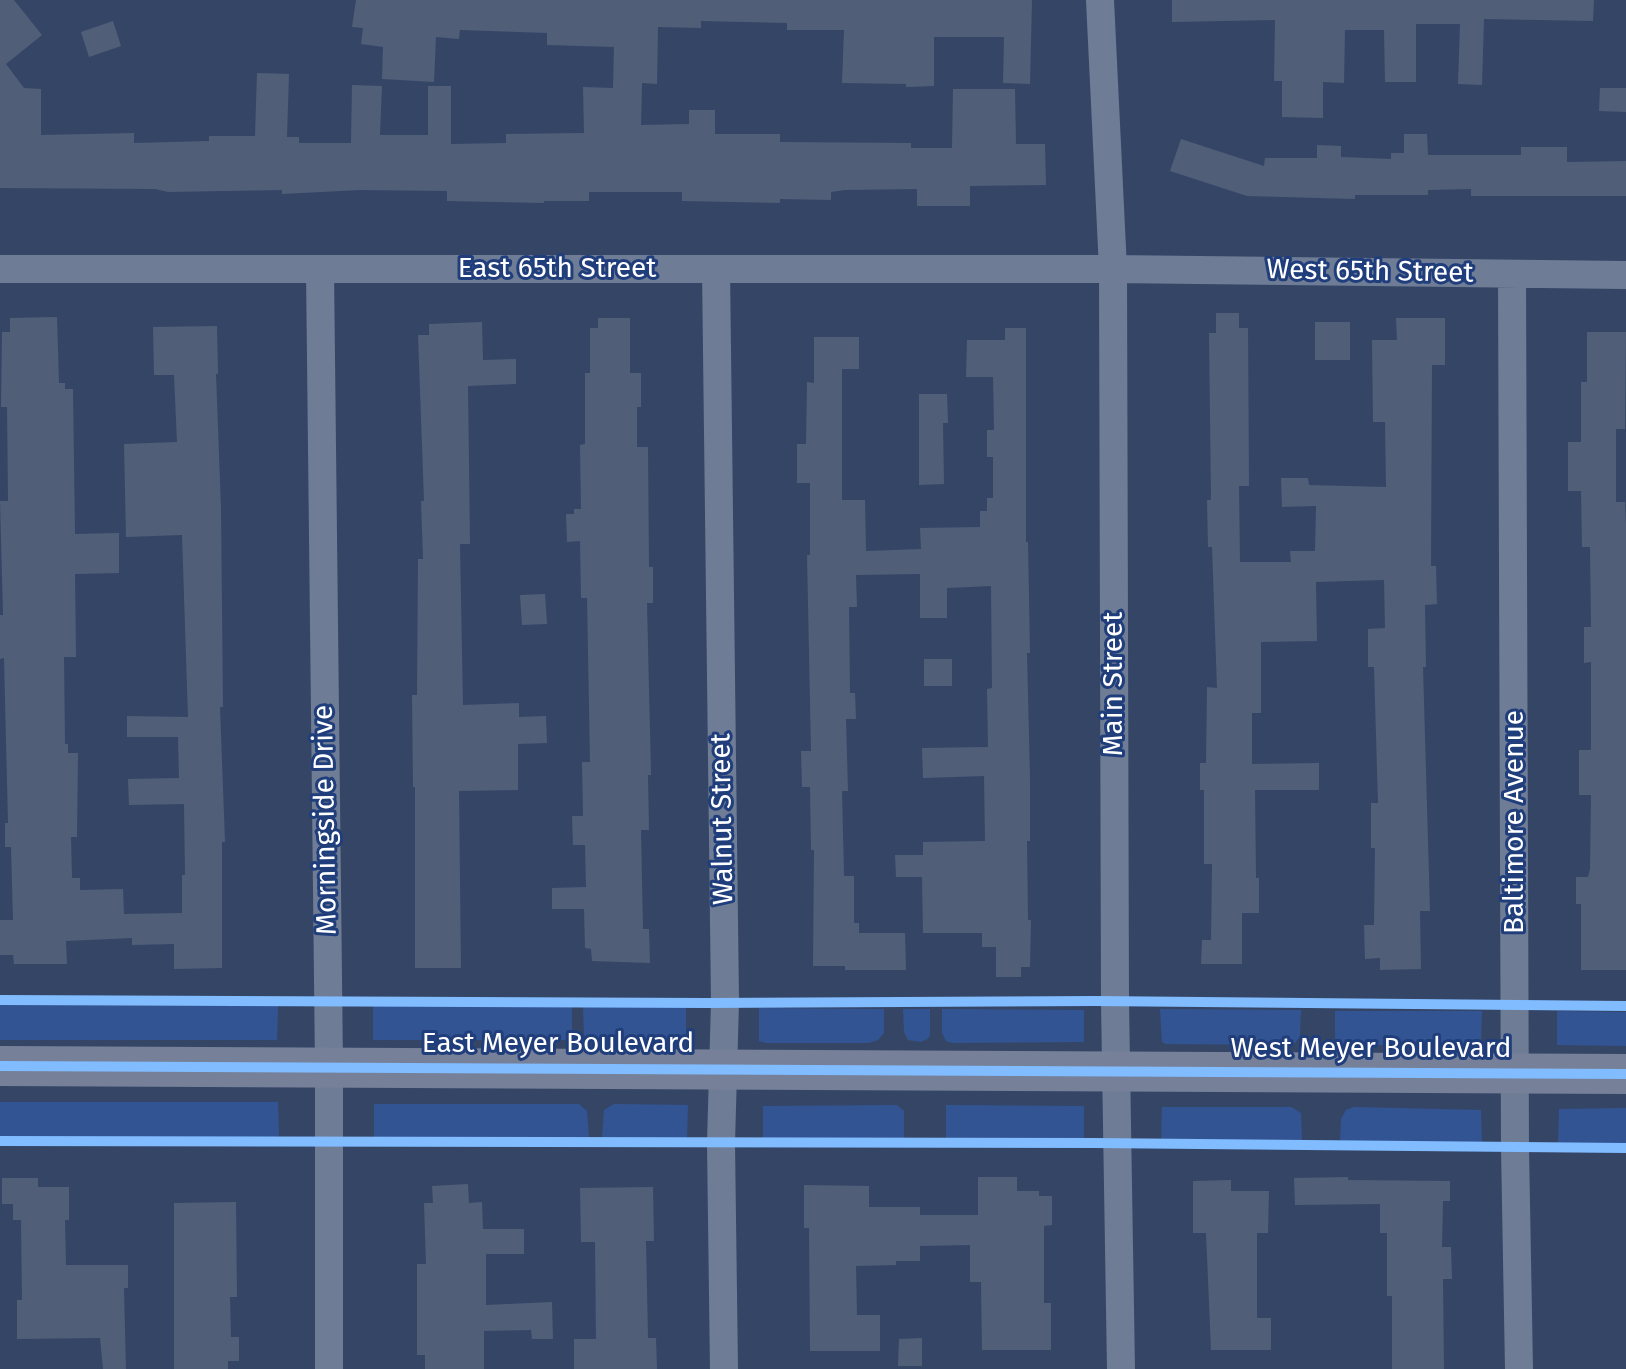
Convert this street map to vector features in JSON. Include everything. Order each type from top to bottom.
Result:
[{"type":"main road","name":"East Meyer Boulevard","points":[[0,1066],[1115,1071]]},
{"type":"main road","name":"West Meyer Boulevard","points":[[1115,1071],[1626,1074]]},
{"type":"street","name":"Main Street","points":[[1100,0],[1113,269],[1115,1071],[1121,1369]]},
{"type":"street","name":"East 65th Street","points":[[0,269],[1113,269]]},
{"type":"street","name":"Walnut Street","points":[[716,269],[724,1369]]},
{"type":"street","name":"West 65th Street","points":[[1113,269],[1626,275]]},
{"type":"street","name":"Morningside Drive","points":[[320,270],[329,1067],[329,1369]]},
{"type":"street","name":"Baltimore Avenue","points":[[1512,274],[1519,1369]]},
{"type":"shaded area","points":[[0,1005],[278,1006],[277,1040],[0,1040]]},
{"type":"shaded area","points":[[373,1006],[572,1006],[572,1040],[373,1040]]},
{"type":"shaded area","points":[[583,1007],[686,1007],[686,1041],[592,1041],[584,1035]]},
{"type":"shaded area","points":[[759,1008],[884,1009],[884,1033],[878,1040],[869,1043],[766,1043],[759,1041]]},
{"type":"shaded area","points":[[903,1009],[930,1009],[930,1036],[927,1039],[921,1042],[908,1040],[904,1032]]},
{"type":"shaded area","points":[[942,1009],[1084,1010],[1084,1042],[952,1043],[946,1041],[942,1033]]},
{"type":"shaded area","points":[[1160,1009],[1301,1010],[1300,1036],[1295,1043],[1285,1045],[1166,1044],[1162,1042]]},
{"type":"shaded area","points":[[1335,1011],[1482,1011],[1481,1045],[1344,1045],[1335,1038]]},
{"type":"shaded area","points":[[1557,1011],[1626,1012],[1626,1046],[1557,1045]]},
{"type":"shaded area","points":[[0,1102],[278,1102],[279,1135],[274,1138],[0,1136]]},
{"type":"shaded area","points":[[374,1104],[579,1104],[587,1111],[589,1138],[374,1138]]},
{"type":"shaded area","points":[[614,1104],[688,1105],[687,1139],[602,1138],[604,1110]]},
{"type":"shaded area","points":[[897,1105],[904,1111],[904,1139],[763,1139],[763,1106]]},
{"type":"shaded area","points":[[946,1105],[1084,1106],[1084,1140],[946,1139]]},
{"type":"shaded area","points":[[1162,1107],[1291,1107],[1301,1113],[1302,1141],[1161,1141]]},
{"type":"shaded area","points":[[1354,1107],[1481,1110],[1482,1142],[1340,1141],[1341,1119],[1346,1110]]},
{"type":"shaded area","points":[[1626,1108],[1626,1143],[1558,1143],[1559,1109]]},
{"type":"building","points":[[0,0],[14,0],[42,35],[6,64],[24,88],[41,89],[41,135],[134,133],[134,143],[209,141],[209,136],[255,136],[257,73],[289,74],[287,137],[299,137],[299,143],[351,143],[352,85],[382,86],[380,135],[428,135],[428,86],[451,86],[451,144],[506,143],[506,134],[584,133],[583,87],[613,88],[614,47],[547,45],[547,33],[460,30],[459,39],[436,37],[434,82],[382,79],[383,47],[361,44],[363,28],[352,27],[356,0],[1032,0],[1030,84],[1003,83],[1004,37],[934,37],[934,86],[906,87],[906,84],[842,83],[844,30],[787,30],[787,23],[701,21],[701,28],[658,27],[657,84],[642,83],[641,125],[689,124],[689,110],[715,110],[715,134],[780,134],[780,142],[911,143],[911,148],[952,148],[953,89],[1015,89],[1016,144],[1045,144],[1046,185],[970,186],[970,206],[917,206],[917,189],[845,190],[831,192],[831,200],[780,199],[780,203],[682,201],[682,192],[589,192],[589,201],[544,203],[447,201],[447,191],[360,190],[282,194],[282,190],[168,192],[155,189],[0,188]]},
{"type":"building","points":[[1172,0],[1594,0],[1593,21],[1484,19],[1482,85],[1458,84],[1460,24],[1416,24],[1416,82],[1385,82],[1384,30],[1345,30],[1344,83],[1323,82],[1323,118],[1282,117],[1282,81],[1274,81],[1275,20],[1172,22]]},
{"type":"building","points":[[113,21],[121,46],[89,57],[81,32]]},
{"type":"building","points":[[1600,88],[1626,88],[1626,112],[1599,111]]},
{"type":"building","points":[[1404,134],[1427,134],[1428,155],[1521,155],[1521,147],[1567,147],[1567,162],[1626,161],[1626,196],[1471,196],[1471,189],[1428,190],[1428,195],[1355,195],[1355,199],[1247,196],[1170,171],[1181,139],[1264,166],[1265,158],[1317,158],[1317,145],[1341,146],[1341,157],[1391,159],[1391,153],[1404,153]]},
{"type":"building","points":[[1216,313],[1239,313],[1239,328],[1248,328],[1249,486],[1239,486],[1240,562],[1291,562],[1290,551],[1315,551],[1316,506],[1282,507],[1281,478],[1308,478],[1309,485],[1386,487],[1385,422],[1373,422],[1372,340],[1397,340],[1396,318],[1445,318],[1445,365],[1432,365],[1431,566],[1436,566],[1437,604],[1425,605],[1426,667],[1423,667],[1430,911],[1420,911],[1421,969],[1380,970],[1380,958],[1365,959],[1364,925],[1374,925],[1375,848],[1371,848],[1371,803],[1378,803],[1374,667],[1368,667],[1368,629],[1385,628],[1384,580],[1316,582],[1317,641],[1261,642],[1261,713],[1252,713],[1252,764],[1319,763],[1319,790],[1255,790],[1259,913],[1242,913],[1242,964],[1201,964],[1202,940],[1211,940],[1212,864],[1204,864],[1204,790],[1200,790],[1200,763],[1206,763],[1207,687],[1217,688],[1212,547],[1208,547],[1207,500],[1211,500],[1209,333],[1216,333]]},
{"type":"building","points":[[57,317],[59,383],[65,383],[65,389],[73,389],[75,534],[119,533],[119,573],[75,574],[76,657],[64,657],[65,744],[68,744],[68,753],[78,753],[77,837],[71,837],[72,878],[80,878],[80,890],[123,889],[124,914],[182,913],[182,875],[185,875],[184,804],[129,805],[128,779],[179,778],[178,737],[127,737],[127,716],[188,717],[182,535],[126,537],[124,444],[177,442],[174,375],[154,375],[153,327],[217,326],[223,707],[220,707],[225,842],[222,842],[222,968],[174,969],[174,944],[132,945],[132,938],[66,941],[67,964],[14,964],[13,955],[0,955],[0,920],[13,920],[11,847],[5,847],[5,823],[8,823],[4,658],[0,659],[0,615],[3,615],[0,501],[8,501],[7,407],[1,407],[2,332],[10,332],[10,318]]},
{"type":"building","points":[[598,318],[630,318],[630,373],[641,373],[637,447],[648,447],[649,567],[653,567],[653,603],[647,603],[651,775],[648,775],[649,830],[641,830],[643,929],[649,929],[650,963],[592,961],[591,949],[585,948],[584,909],[552,909],[552,888],[586,887],[585,845],[573,845],[572,816],[583,816],[582,762],[590,762],[587,598],[581,598],[580,541],[567,542],[566,514],[574,514],[574,509],[581,509],[580,445],[585,444],[585,373],[590,373],[590,328],[598,328]]},
{"type":"building","points":[[482,322],[483,360],[516,359],[516,384],[468,386],[470,544],[460,544],[463,705],[519,703],[519,717],[546,716],[547,743],[518,744],[518,790],[459,791],[461,968],[415,968],[412,695],[417,695],[418,559],[423,559],[421,501],[424,501],[418,335],[429,335],[429,324]]},
{"type":"building","points":[[1315,322],[1350,322],[1350,360],[1315,360]]},
{"type":"building","points":[[1005,328],[1026,328],[1030,967],[1021,967],[1021,977],[996,977],[996,947],[982,947],[982,933],[923,933],[922,877],[896,877],[895,855],[923,855],[923,842],[985,841],[984,776],[923,778],[922,748],[988,747],[987,689],[992,688],[991,586],[947,588],[947,618],[920,618],[920,574],[856,575],[857,607],[849,607],[850,693],[855,693],[856,719],[846,719],[848,791],[842,791],[844,876],[854,876],[854,923],[859,923],[859,933],[905,933],[906,970],[845,970],[845,966],[813,966],[814,850],[811,850],[810,787],[802,787],[801,751],[811,751],[807,555],[810,555],[810,483],[797,483],[797,444],[806,444],[807,382],[814,383],[814,337],[859,337],[859,369],[842,369],[842,500],[865,500],[866,551],[921,549],[920,528],[980,527],[980,511],[987,511],[987,498],[993,498],[993,457],[987,457],[987,430],[994,430],[993,377],[966,377],[967,340],[1005,340]]},
{"type":"building","points":[[1587,332],[1626,332],[1625,429],[1616,429],[1616,502],[1625,502],[1626,524],[1626,970],[1581,970],[1581,904],[1576,904],[1576,877],[1588,877],[1590,869],[1591,795],[1579,795],[1579,750],[1591,750],[1591,662],[1584,663],[1584,627],[1591,627],[1590,547],[1582,547],[1581,491],[1568,491],[1568,442],[1581,442],[1581,382],[1587,382]]},
{"type":"building","points":[[919,394],[947,394],[948,423],[943,423],[944,484],[919,485]]},
{"type":"building","points":[[545,594],[547,624],[522,625],[520,595]]},
{"type":"building","points":[[924,659],[952,659],[952,686],[924,686]]},
{"type":"building","points":[[978,1177],[1017,1177],[1017,1191],[1039,1191],[1039,1196],[1052,1196],[1052,1225],[1044,1226],[1044,1303],[1051,1303],[1051,1350],[982,1350],[981,1282],[970,1282],[970,1245],[920,1246],[920,1261],[856,1266],[857,1315],[880,1315],[880,1351],[810,1351],[809,1228],[804,1228],[804,1185],[869,1186],[869,1207],[920,1207],[920,1215],[978,1215]]},
{"type":"building","points":[[1348,1177],[1348,1180],[1450,1181],[1450,1201],[1443,1201],[1442,1247],[1451,1247],[1452,1279],[1443,1279],[1444,1369],[1392,1369],[1392,1296],[1387,1296],[1387,1233],[1380,1233],[1380,1204],[1295,1205],[1294,1178]]},
{"type":"building","points":[[2,1178],[38,1178],[38,1187],[69,1187],[69,1220],[65,1220],[66,1265],[128,1265],[128,1288],[124,1288],[126,1369],[103,1369],[100,1338],[17,1339],[17,1300],[22,1300],[21,1220],[13,1220],[13,1204],[2,1204]]},
{"type":"building","points":[[1231,1180],[1231,1191],[1269,1191],[1268,1233],[1257,1233],[1257,1318],[1271,1318],[1271,1350],[1211,1350],[1206,1233],[1193,1233],[1193,1181]]},
{"type":"building","points":[[468,1184],[469,1203],[482,1202],[483,1229],[524,1229],[524,1254],[486,1254],[486,1305],[552,1302],[553,1339],[532,1339],[531,1330],[484,1331],[484,1369],[425,1369],[425,1355],[417,1355],[417,1264],[426,1264],[424,1203],[433,1203],[432,1186]]},
{"type":"building","points":[[653,1187],[654,1241],[646,1241],[648,1338],[656,1338],[657,1369],[574,1369],[574,1339],[596,1339],[595,1242],[581,1242],[580,1188]]},
{"type":"building","points":[[236,1202],[237,1297],[230,1297],[231,1337],[239,1337],[239,1361],[228,1361],[228,1369],[174,1369],[174,1203]]},
{"type":"building","points":[[922,1338],[922,1366],[898,1366],[899,1339]]},
{"type":"cycle path","points":[[0,1000],[1095,1001],[1626,1006]]},
{"type":"cycle path","points":[[0,1066],[1626,1074]]},
{"type":"cycle path","points":[[0,1141],[1093,1143],[1626,1148]]}]
